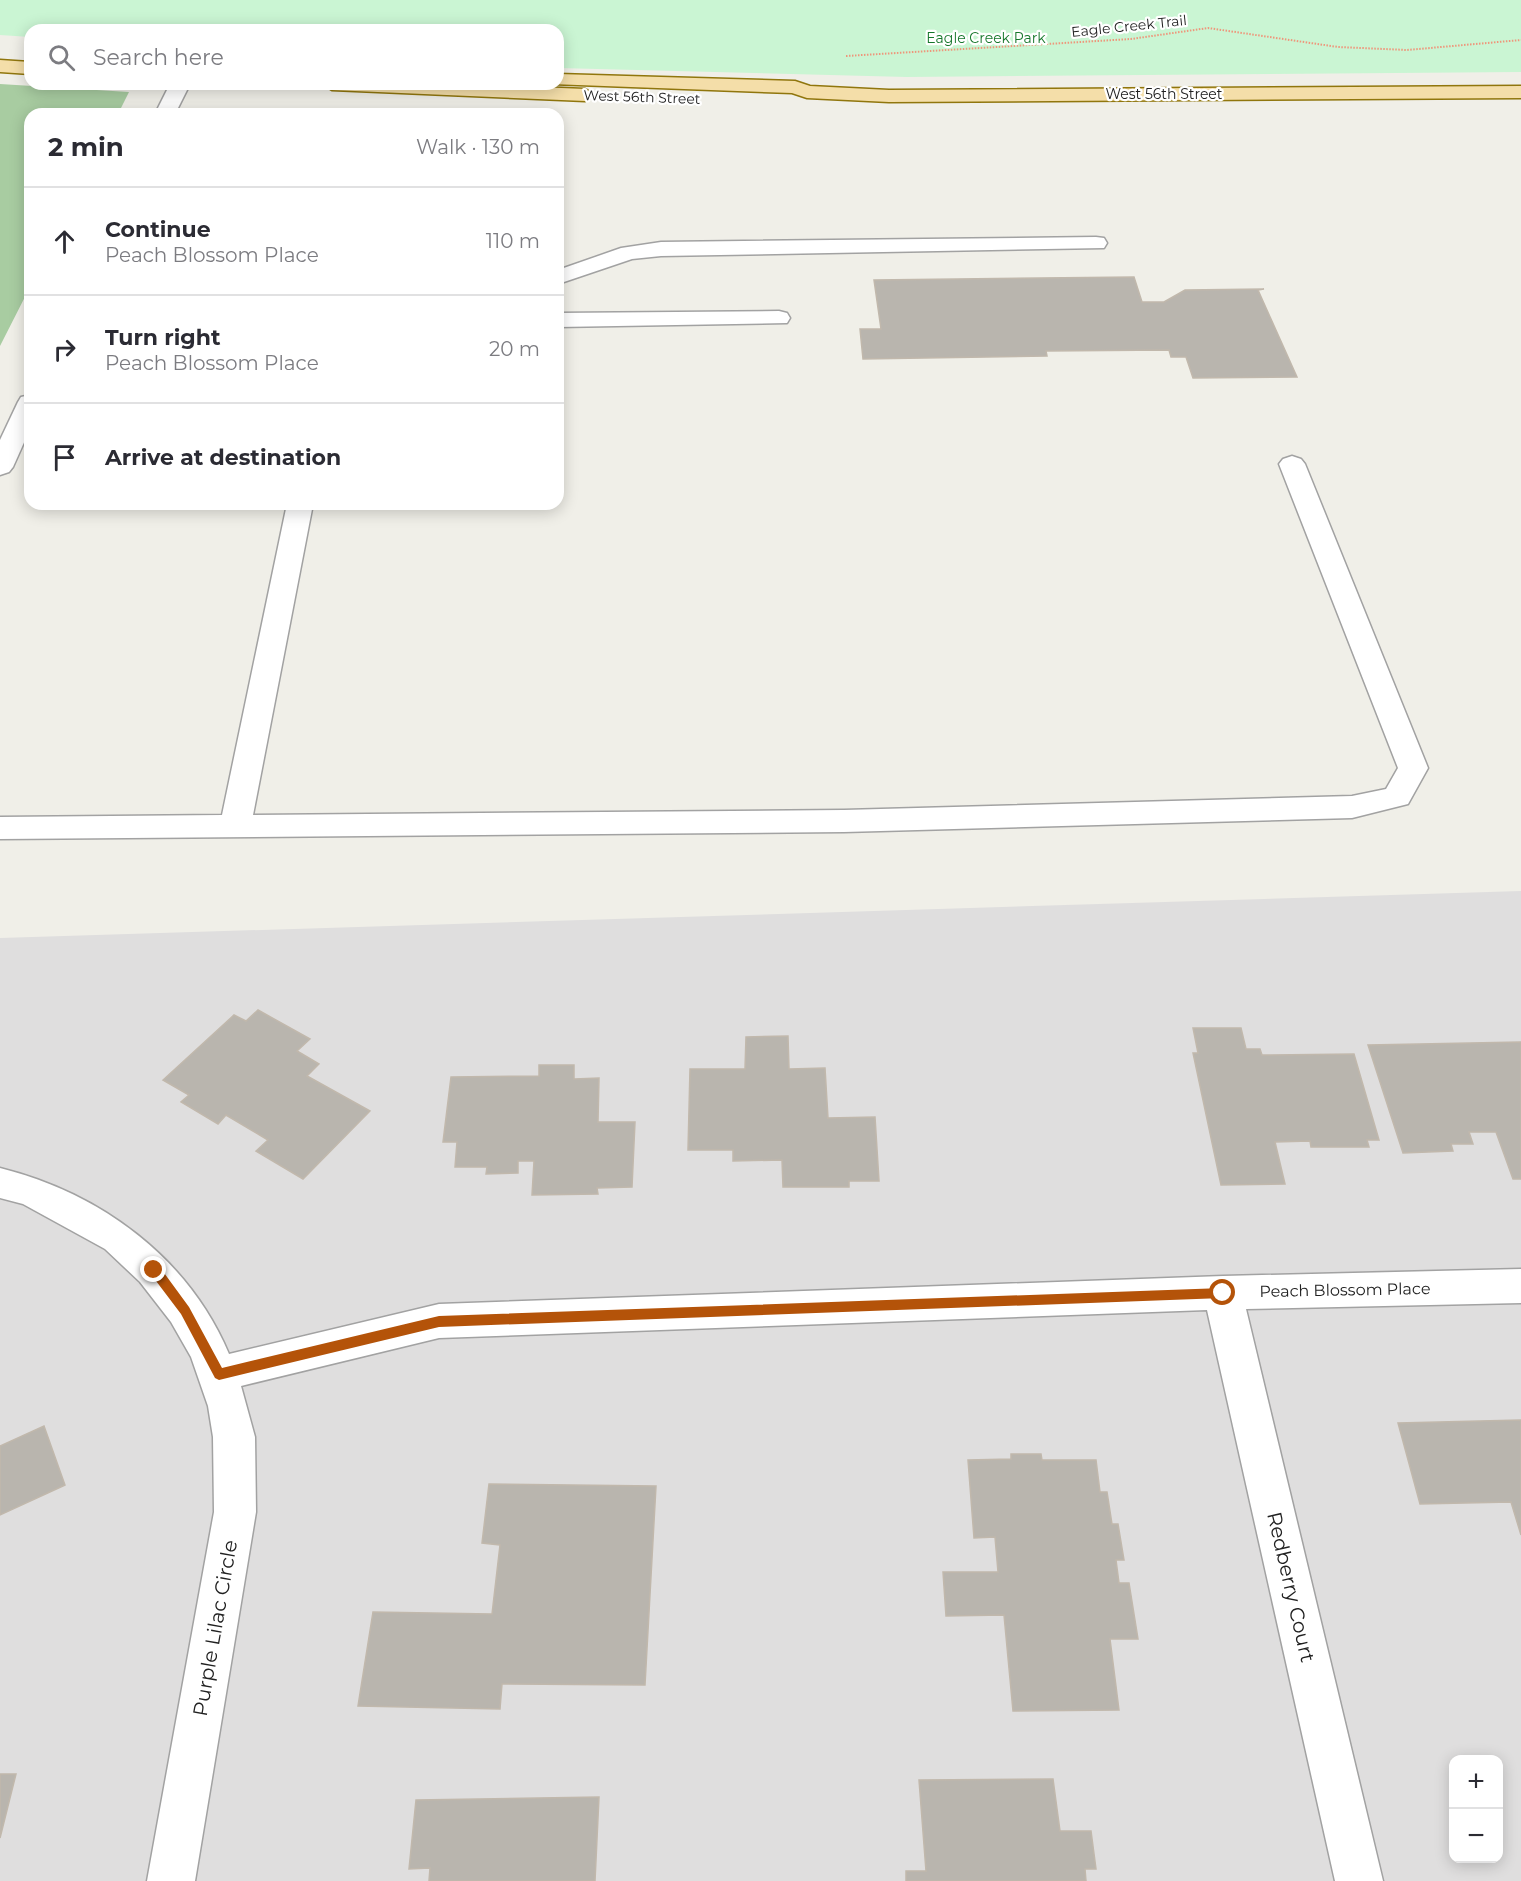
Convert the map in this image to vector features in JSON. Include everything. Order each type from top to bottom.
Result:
[{"type":"main road","points":[[0,49],[24,50]]},
{"type":"main road","points":[[0,66],[24,68]]},
{"type":"main road","name":"West 56th Street","points":[[564,80],[795,87],[807,93],[889,96],[1521,92]]},
{"type":"main road","name":"West 56th Street","points":[[492,90],[796,100],[807,93]]},
{"type":"street","points":[[168,108],[177,90]]},
{"type":"street","points":[[564,275],[629,253],[661,249],[1096,243]]},
{"type":"street","points":[[564,320],[779,318]]},
{"type":"street","points":[[0,467],[24,415]]},
{"type":"street","points":[[0,828],[844,821],[1352,807],[1397,797],[1413,768],[1292,464]]},
{"type":"street","points":[[236,826],[299,510]]},
{"type":"street","points":[[0,1183],[32,1191],[118,1238],[154,1270],[170,1290],[209,1352],[219,1374]]},
{"type":"street","name":"Peach Blossom Place","points":[[219,1374],[439,1322],[1223,1293],[1521,1286]]},
{"type":"street","name":"Redberry Court","points":[[1223,1293],[1359,1881]]},
{"type":"street","name":"Purple Lilac Circle","points":[[171,1881],[235,1512],[234,1437],[219,1374]]},
{"type":"path","name":"Eagle Creek Trail","points":[[836,56],[1131,39],[1208,28],[1338,47],[1407,50],[1521,40]]},
{"type":"shaded area","points":[[1521,891],[1521,1881],[0,1881],[0,938]]},
{"type":"green space","name":"Eagle Creek Park","points":[[0,0],[1521,0],[1521,72],[907,77],[564,68],[564,24],[24,24],[24,37],[0,35]]},
{"type":"green space","points":[[0,84],[24,85],[24,90],[129,92],[121,108],[24,108],[24,299],[0,346]]},
{"type":"building","points":[[1134,277],[1142,302],[1164,302],[1185,290],[1264,289],[1258,290],[1297,377],[1193,378],[1186,357],[1171,357],[1169,350],[1046,351],[1047,356],[863,359],[860,329],[881,329],[874,280]]},
{"type":"building","points":[[258,1010],[310,1039],[297,1051],[319,1064],[307,1076],[370,1111],[303,1179],[256,1151],[268,1140],[226,1115],[218,1124],[181,1102],[189,1095],[163,1080],[234,1015],[246,1021]]},
{"type":"building","points":[[1193,1028],[1241,1028],[1246,1049],[1260,1049],[1262,1055],[1354,1054],[1379,1140],[1367,1140],[1369,1147],[1311,1147],[1310,1141],[1275,1142],[1285,1184],[1221,1185],[1193,1053],[1198,1053]]},
{"type":"building","points":[[788,1036],[789,1069],[825,1068],[828,1118],[875,1117],[879,1181],[849,1181],[849,1187],[783,1187],[782,1160],[733,1161],[733,1150],[688,1150],[690,1069],[745,1069],[746,1037]]},
{"type":"building","points":[[1521,1042],[1521,1179],[1513,1179],[1496,1132],[1469,1132],[1473,1144],[1451,1144],[1453,1151],[1403,1153],[1368,1045]]},
{"type":"building","points":[[539,1065],[574,1065],[574,1079],[599,1078],[598,1122],[635,1122],[632,1187],[597,1188],[598,1194],[532,1195],[534,1161],[518,1161],[518,1173],[486,1174],[487,1167],[455,1167],[457,1142],[443,1142],[451,1077],[539,1076]]},
{"type":"building","points":[[1521,1420],[1521,1535],[1511,1502],[1420,1504],[1398,1423]]},
{"type":"building","points":[[44,1426],[65,1485],[0,1515],[0,1446]]},
{"type":"building","points":[[1011,1454],[1041,1454],[1042,1460],[1096,1460],[1100,1492],[1107,1492],[1112,1524],[1118,1524],[1124,1560],[1116,1560],[1119,1583],[1129,1583],[1138,1639],[1110,1639],[1119,1710],[1013,1711],[1004,1615],[946,1616],[943,1572],[998,1572],[995,1537],[974,1538],[968,1460],[1011,1459]]},
{"type":"building","points":[[489,1484],[656,1486],[645,1685],[502,1684],[500,1709],[358,1706],[373,1612],[492,1614],[500,1545],[482,1543]]},
{"type":"building","points":[[0,1774],[16,1774],[0,1838]]},
{"type":"building","points":[[1053,1779],[1060,1831],[1091,1831],[1096,1869],[1085,1869],[1086,1881],[906,1881],[906,1871],[926,1871],[919,1780]]},
{"type":"building","points":[[599,1797],[595,1881],[429,1881],[430,1868],[409,1869],[416,1800]]},
{"type":"route","points":[[154,1270],[185,1310],[219,1374],[439,1322],[1223,1293]]}]
